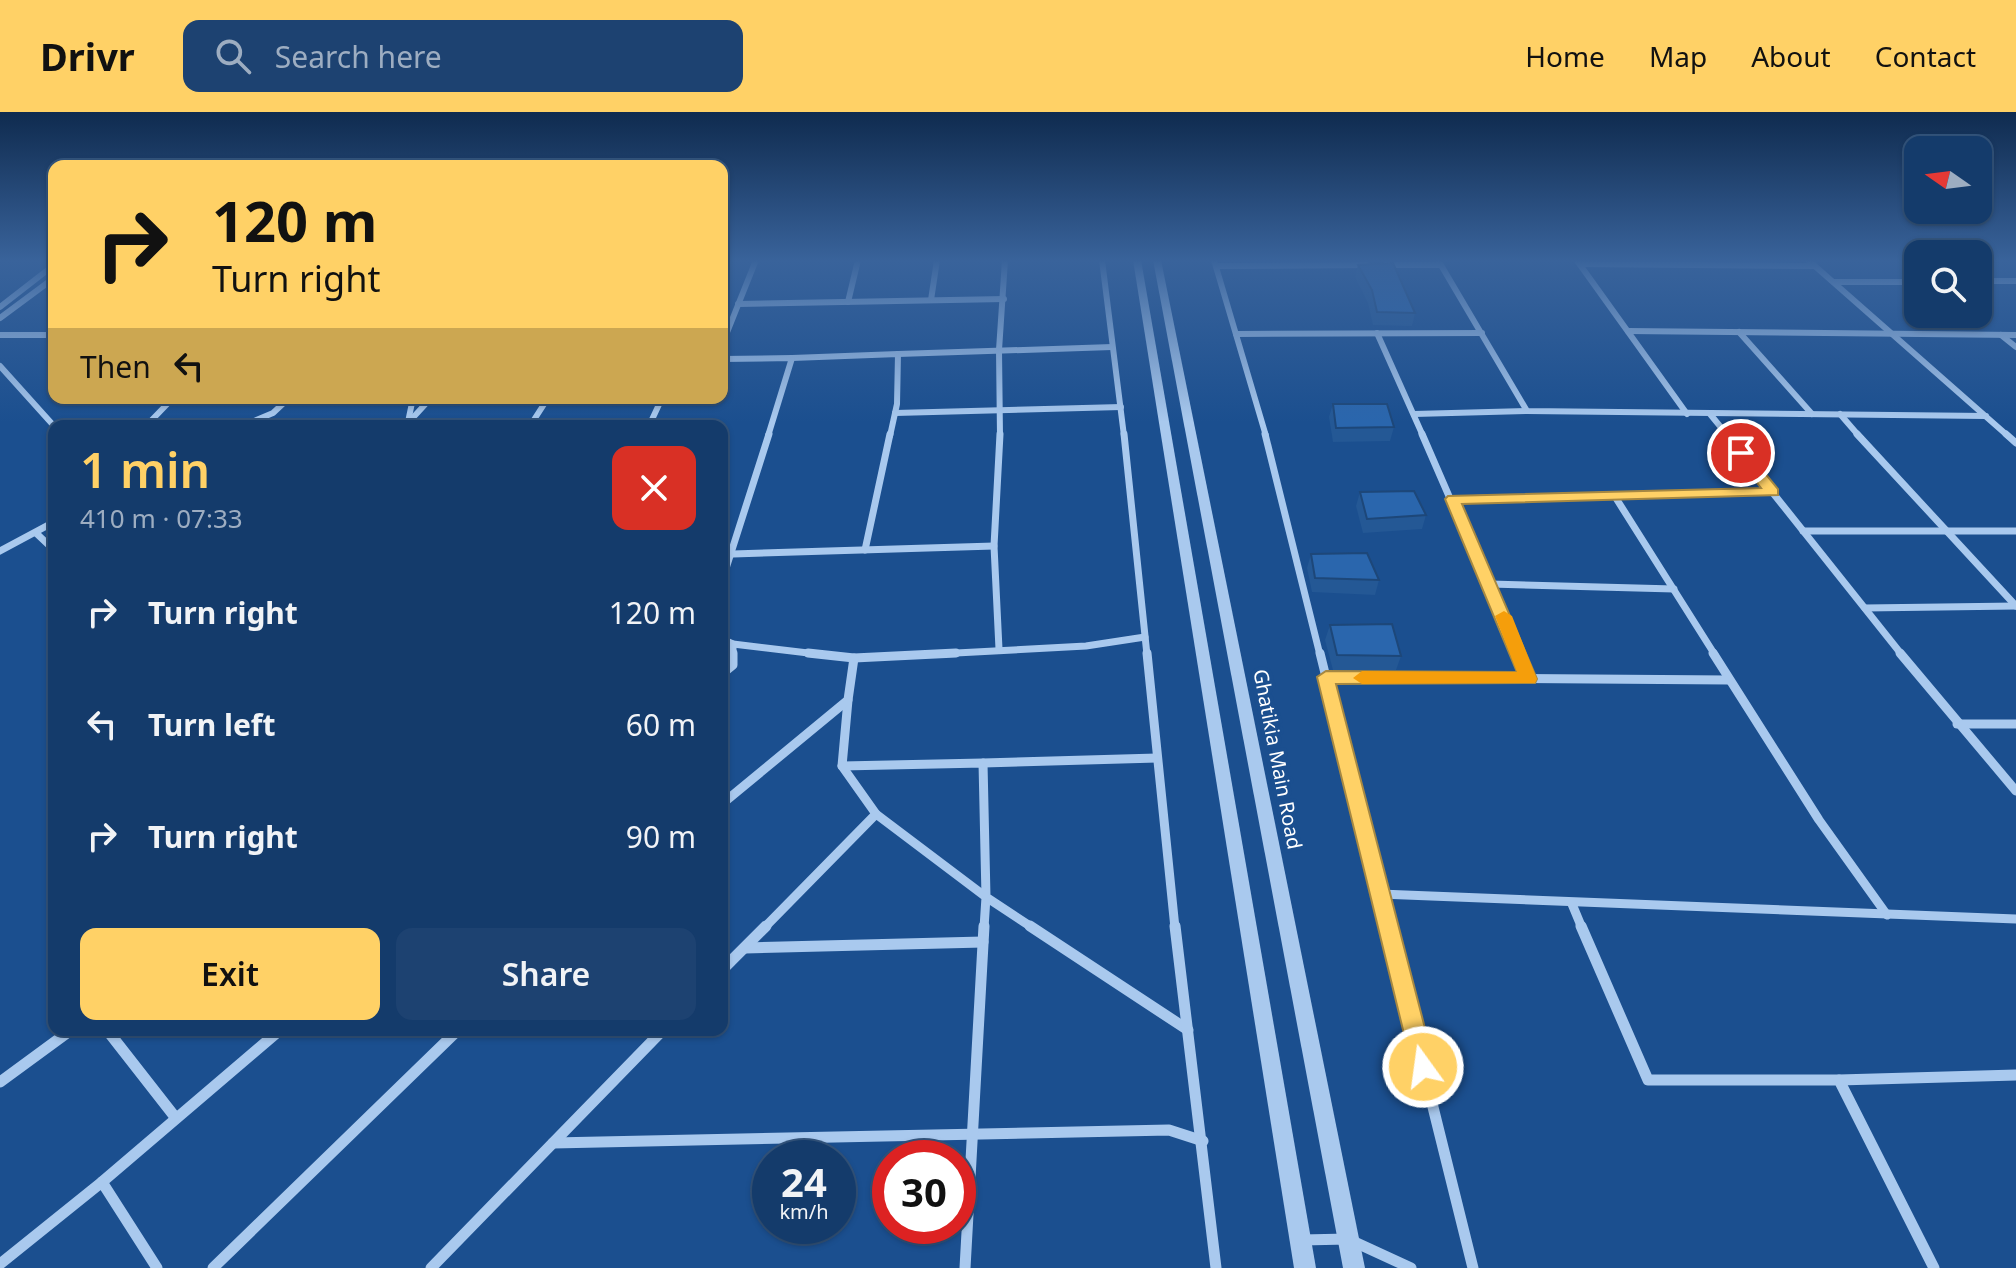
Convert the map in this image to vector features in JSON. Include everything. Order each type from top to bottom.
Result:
[{"type":"street","points":[[999,649],[994,546],[1003,314]]},
{"type":"street","points":[[1108,314],[1216,1268]]},
{"type":"street","points":[[1146,314],[1305,1268]]},
{"type":"street","name":"Ghatikia Main Road","points":[[1168,314],[1354,1268]]},
{"type":"street","points":[[1230,314],[1262,420],[1473,1268]]},
{"type":"street","points":[[1470,314],[1527,411]]},
{"type":"street","points":[[1616,314],[1687,414]]},
{"type":"street","points":[[1868,314],[2016,443]]},
{"type":"street","points":[[1628,331],[2016,335]]},
{"type":"street","points":[[1739,332],[1812,414]]},
{"type":"street","points":[[1377,333],[1453,499],[1528,679]]},
{"type":"street","points":[[1236,334],[1482,333]]},
{"type":"street","points":[[0,335],[48,335]]},
{"type":"street","points":[[2000,335],[2016,347]]},
{"type":"street","points":[[728,359],[1112,347]]},
{"type":"street","points":[[865,550],[895,413],[898,354]]},
{"type":"street","points":[[728,566],[792,358]]},
{"type":"street","points":[[0,366],[49,420]]},
{"type":"street","points":[[152,420],[167,404]]},
{"type":"street","points":[[256,420],[273,413],[283,404]]},
{"type":"street","points":[[413,420],[426,404]]},
{"type":"street","points":[[895,413],[1121,407]]},
{"type":"street","points":[[1414,414],[1527,411],[1986,416]]},
{"type":"street","points":[[1710,414],[1957,724],[2016,791]]},
{"type":"street","points":[[1840,414],[2016,606]]},
{"type":"street","points":[[1453,499],[1773,492]]},
{"type":"street","points":[[1614,495],[1819,820],[1887,915]]},
{"type":"street","points":[[0,551],[48,526]]},
{"type":"street","points":[[1803,531],[2016,531]]},
{"type":"street","points":[[36,533],[48,544]]},
{"type":"street","points":[[733,554],[994,546]]},
{"type":"street","points":[[1490,584],[1674,589]]},
{"type":"street","points":[[1865,608],[2016,606]]},
{"type":"street","points":[[728,642],[854,658],[1086,646],[1145,637]]},
{"type":"street","points":[[728,669],[733,665],[733,644]]},
{"type":"street","points":[[854,658],[842,766],[876,814],[986,897],[1188,1030]]},
{"type":"street","points":[[1326,677],[1729,680]]},
{"type":"street","points":[[728,799],[848,700]]},
{"type":"street","points":[[1957,724],[2016,724]]},
{"type":"street","points":[[842,766],[1157,758]]},
{"type":"street","points":[[965,1268],[986,897],[983,763]]},
{"type":"street","points":[[728,964],[876,814]]},
{"type":"street","points":[[1380,894],[1572,904],[2016,919]]},
{"type":"street","points":[[1572,904],[1648,1080],[1839,1080],[2016,1075]]},
{"type":"street","points":[[744,948],[983,942]]},
{"type":"street","points":[[2,1076],[62,1036]]},
{"type":"street","points":[[112,1036],[175,1117]]},
{"type":"street","points":[[0,1264],[102,1182],[273,1036]]},
{"type":"street","points":[[213,1268],[452,1036]]},
{"type":"street","points":[[431,1268],[657,1036]]},
{"type":"street","points":[[1839,1080],[1934,1268]]},
{"type":"street","points":[[553,1143],[1169,1130],[1203,1141]]},
{"type":"street","points":[[102,1182],[157,1268]]},
{"type":"street","points":[[1301,1240],[1348,1239],[1411,1268]]},
{"type":"building","points":[[1333,404],[1387,404],[1394,427],[1336,428]]},
{"type":"building","points":[[1414,491],[1426,515],[1367,519],[1360,492]]},
{"type":"building","points":[[1367,553],[1379,580],[1315,578],[1311,554]]},
{"type":"building","points":[[1392,624],[1401,656],[1337,655],[1330,625]]},
{"type":"slow traffic","points":[[1362,678],[1528,679],[1504,616]]},
{"type":"route","points":[[1423,1067],[1326,677],[1528,679],[1453,499],[1773,492],[1741,453]]}]
